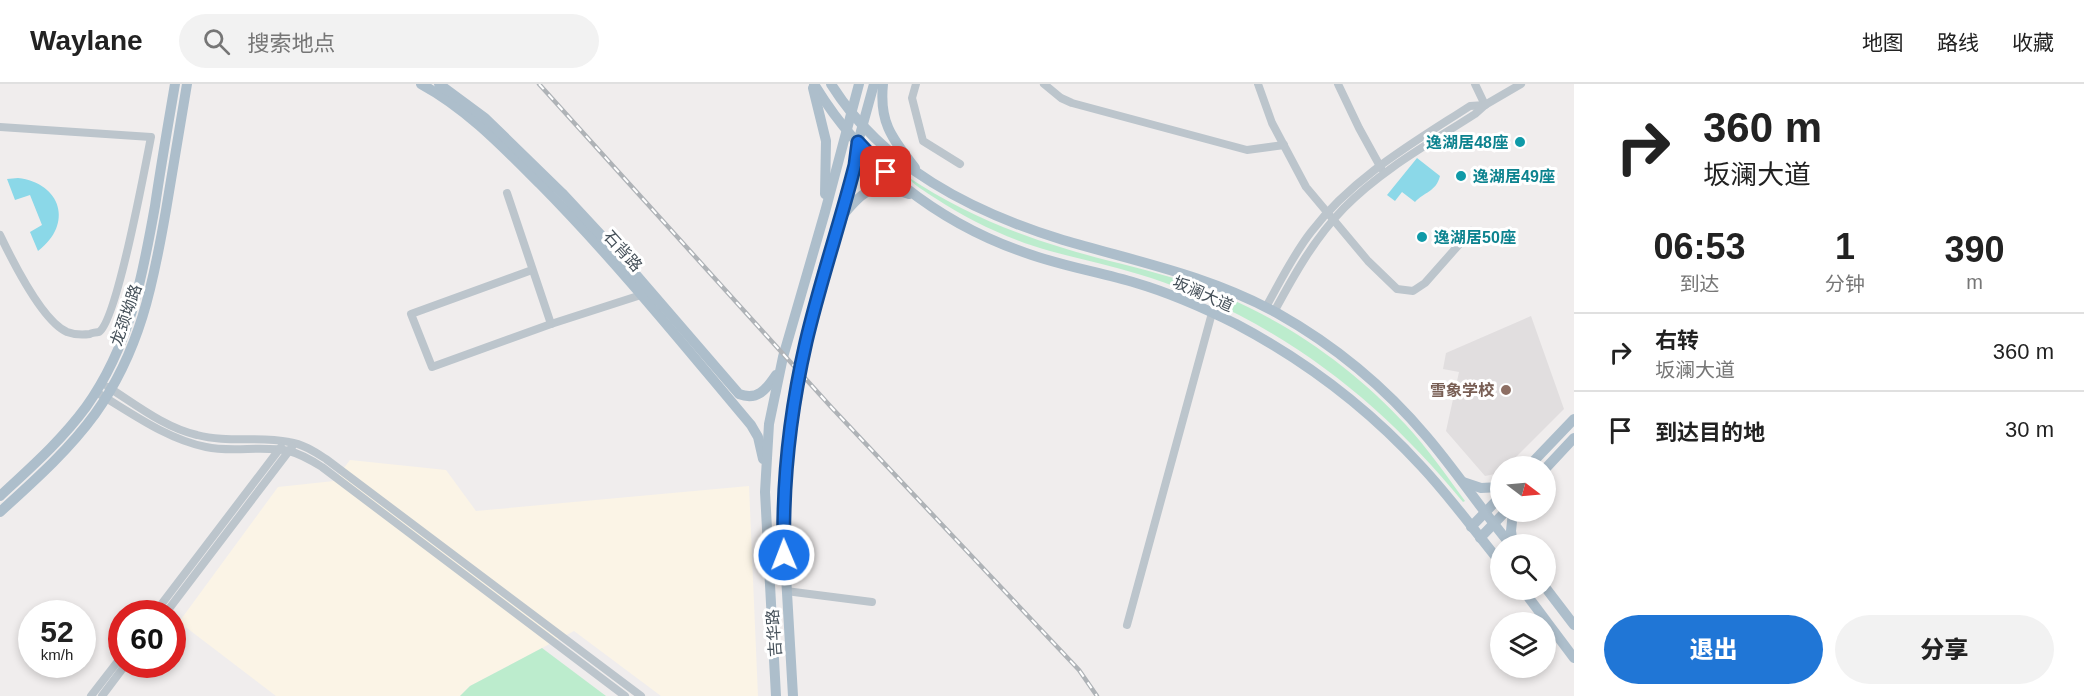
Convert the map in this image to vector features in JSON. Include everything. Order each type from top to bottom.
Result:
[{"type":"main road","name":"龙颈坳路","points":[[0,496],[57,442],[103,390],[124,336],[141,282],[175,84]]},
{"type":"main road","name":"龙颈坳路","points":[[0,512],[66,450],[135,341],[153,285],[187,84]]},
{"type":"main road","name":"石背路","points":[[421,84],[454,105],[503,147],[642,294],[751,425],[758,437],[765,469]]},
{"type":"main road","name":"石背路","points":[[439,84],[485,118],[562,193],[613,248],[739,394],[755,396],[762,393],[780,370]]},
{"type":"main road","name":"坂澜大道","points":[[813,84],[847,129],[886,172],[918,198],[952,220],[1007,246],[1046,260],[1135,283],[1212,313],[1280,349],[1346,395],[1405,449],[1490,550]]},
{"type":"main road","points":[[813,84],[826,141],[825,212]]},
{"type":"main road","points":[[831,84],[862,126]]},
{"type":"main road","name":"吉华路","points":[[777,696],[765,515],[765,469],[769,424],[780,370],[859,84]]},
{"type":"main road","name":"吉华路","points":[[793,696],[786,591],[784,512],[791,425],[807,339],[842,217],[855,165],[858,142],[874,84]]},
{"type":"main road","points":[[883,84],[882,105],[887,128],[894,141],[923,177]]},
{"type":"main road","name":"坂澜大道","points":[[862,126],[894,156],[954,196],[1063,240],[1188,274],[1234,292],[1320,339],[1377,385],[1428,438],[1502,534]]},
{"type":"main road","points":[[842,217],[857,198],[871,189],[889,188],[918,198]]},
{"type":"main road","points":[[1539,456],[1574,419]]},
{"type":"main road","points":[[1556,457],[1574,438]]},
{"type":"main road","points":[[1461,481],[1481,488],[1490,488]]},
{"type":"main road","points":[[1471,527],[1490,507]]},
{"type":"main road","points":[[1480,538],[1493,524]]},
{"type":"main road","points":[[1531,600],[1574,657]]},
{"type":"main road","points":[[1555,600],[1574,625]]},
{"type":"street","points":[[916,84],[912,98],[923,141],[960,164]]},
{"type":"street","points":[[1044,84],[1051,91],[1072,103],[1247,150],[1284,145]]},
{"type":"street","points":[[1258,84],[1272,123],[1306,187],[1368,261],[1396,289],[1413,291],[1425,283],[1471,231]]},
{"type":"street","points":[[1338,84],[1382,169]]},
{"type":"street","points":[[1475,84],[1485,105]]},
{"type":"street","points":[[1270,310],[1330,216],[1365,188],[1382,169],[1470,106],[1485,105],[1521,84]]},
{"type":"street","points":[[0,127],[151,137],[116,297],[107,319],[98,332],[80,336],[66,332],[55,324],[34,296],[0,235]]},
{"type":"street","points":[[507,193],[551,324]]},
{"type":"street","points":[[532,270],[411,314],[432,367],[642,294]]},
{"type":"street","points":[[1127,625],[1212,313]]},
{"type":"street","points":[[103,390],[168,424],[196,435],[310,449],[641,696]]},
{"type":"street","points":[[103,390],[160,430],[192,444],[210,448],[279,450]]},
{"type":"street","points":[[165,600],[279,450],[289,445]]},
{"type":"street","points":[[175,600],[289,445]]},
{"type":"street","points":[[289,445],[322,467],[625,696]]},
{"type":"street","points":[[786,591],[872,602]]},
{"type":"street","points":[[91,696],[108,674]]},
{"type":"street","points":[[102,696],[116,678]]},
{"type":"shaded area","name":"雪象学校","points":[[1531,316],[1564,409],[1517,456],[1490,456],[1490,475],[1485,476],[1446,431],[1459,372],[1443,369],[1446,353]]},
{"type":"shaded area","points":[[350,460],[446,470],[476,511],[749,486],[758,696],[661,696],[574,631],[470,686],[460,696],[276,696],[186,627],[186,612],[278,487],[334,481]]},
{"type":"green space","points":[[908,177],[962,209],[1001,226],[1075,252],[1153,272],[1215,292],[1275,321],[1331,358],[1383,401],[1422,443],[1465,501],[1463,502],[1414,446],[1361,397],[1333,374],[1272,333],[1215,303],[1164,282],[1035,247],[1005,235],[948,206],[920,188]]},
{"type":"green space","points":[[542,648],[606,696],[460,696],[470,686]]},
{"type":"water","points":[[1417,158],[1440,176],[1436,185],[1415,202],[1402,192],[1395,201],[1387,195]]},
{"type":"water","points":[[18,178],[33,181],[44,188],[53,196],[58,206],[59,217],[56,229],[38,251],[30,232],[42,225],[30,195],[15,200],[7,179]]},
{"type":"railway","points":[[539,84],[832,408],[1079,670],[1097,696]]},
{"type":"place","name":"逸湖居48座","points":[[1520,142]]},
{"type":"place","name":"逸湖居49座","points":[[1461,176]]},
{"type":"place","name":"逸湖居50座","points":[[1422,237]]},
{"type":"place","name":"雪象学校","points":[[1506,390]]},
{"type":"route","points":[[784,555],[785,483],[795,396],[807,339],[855,165],[858,142],[886,172]]}]
